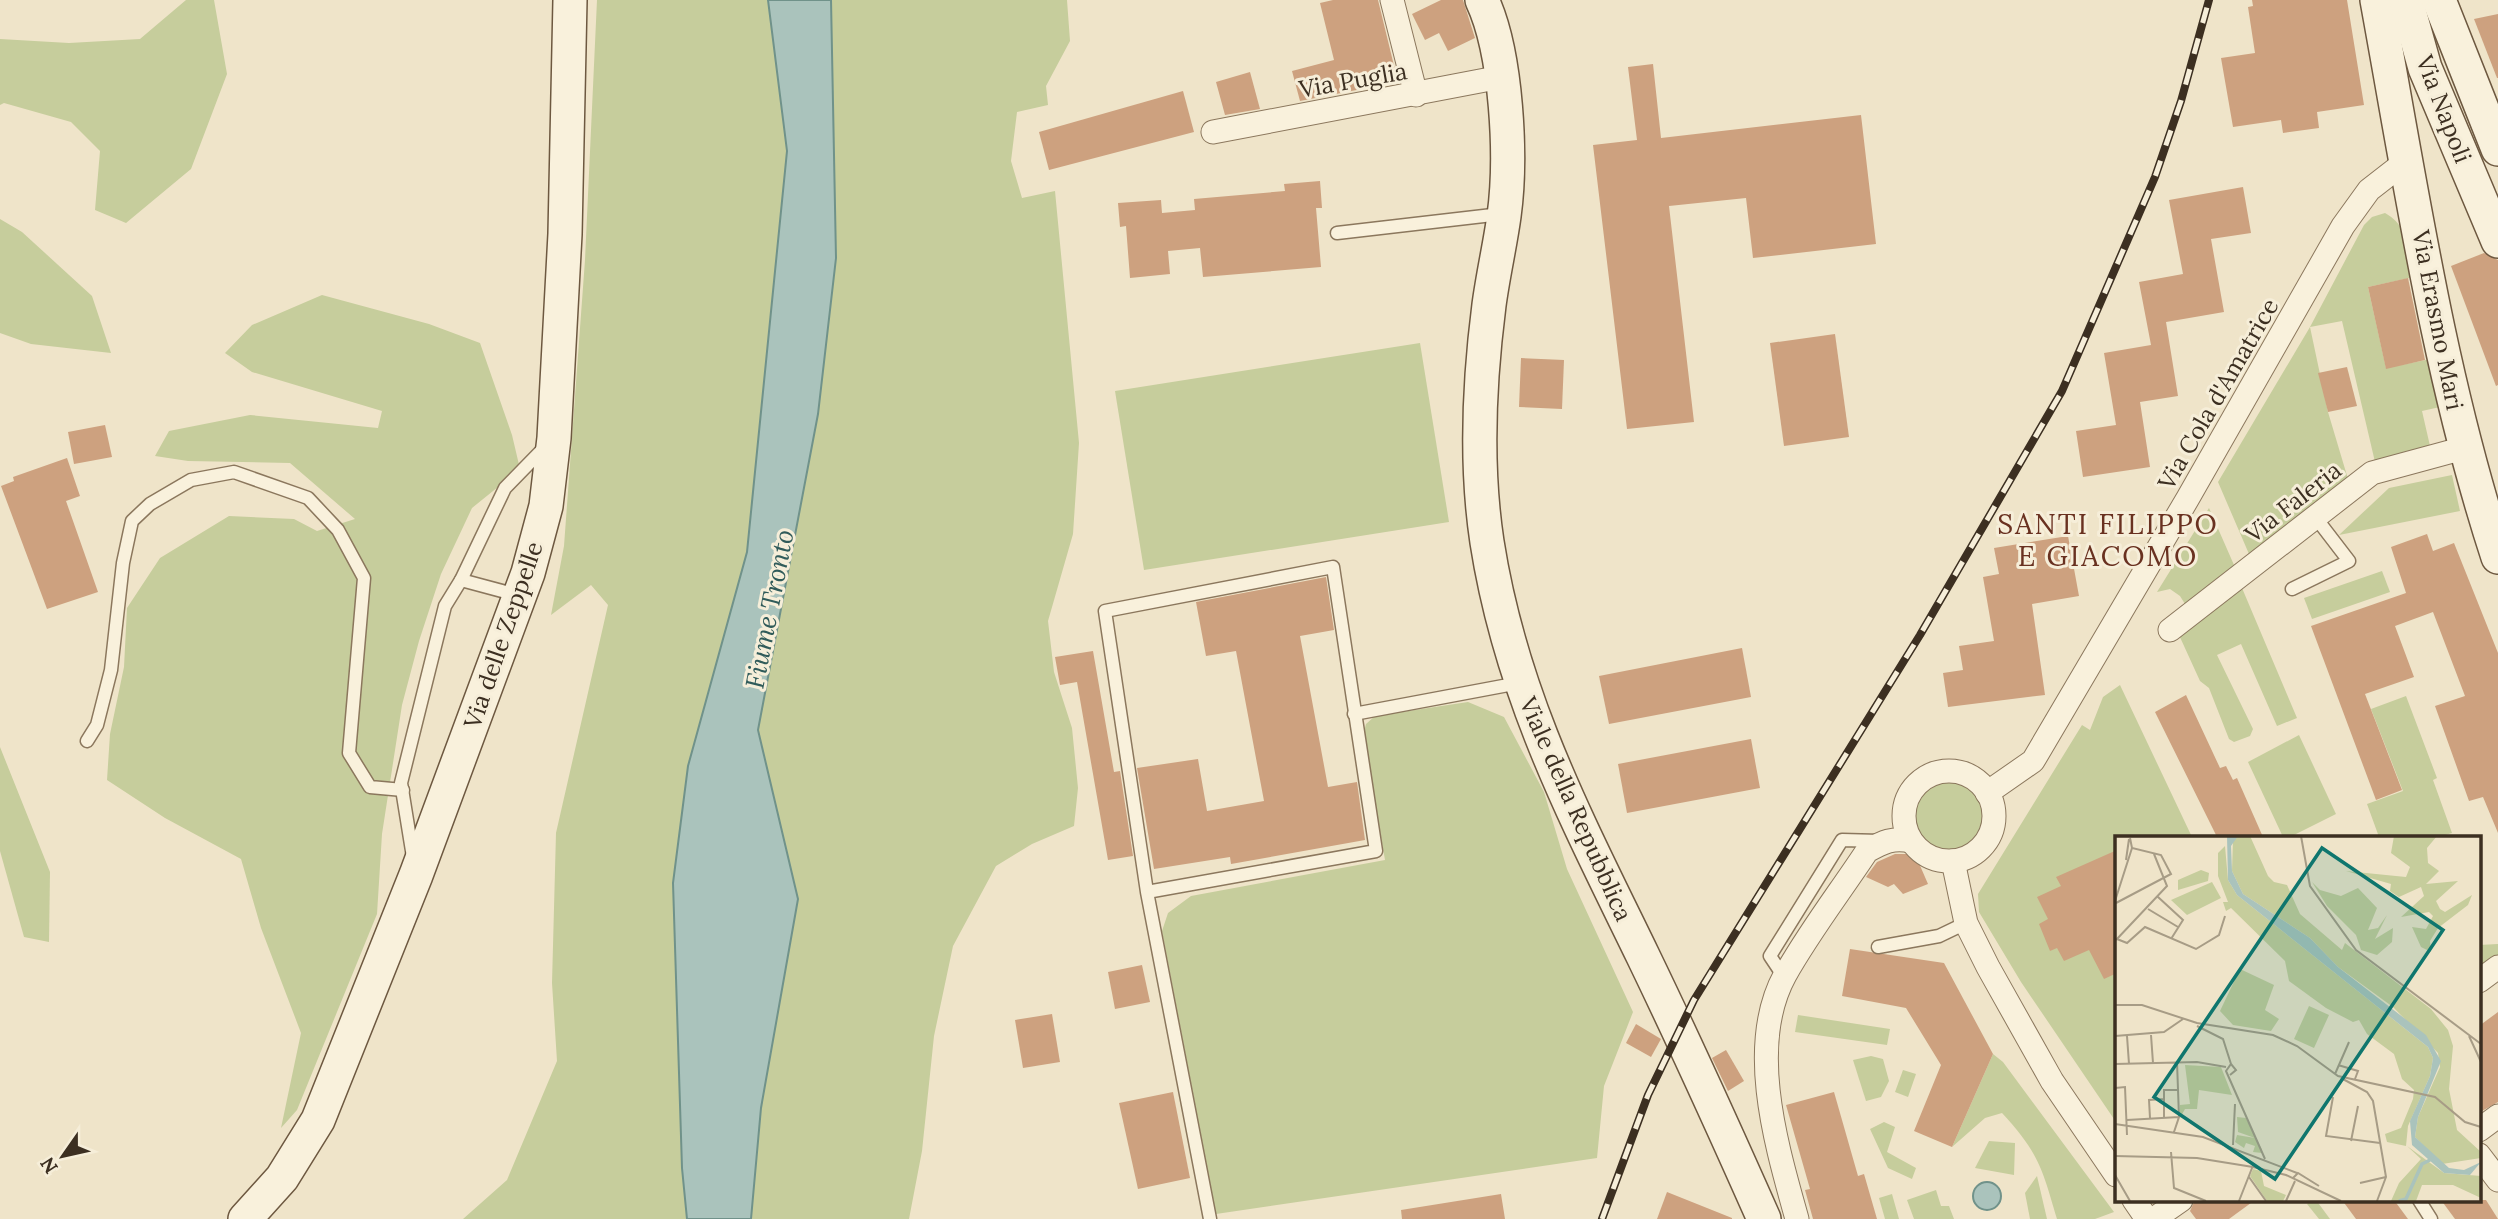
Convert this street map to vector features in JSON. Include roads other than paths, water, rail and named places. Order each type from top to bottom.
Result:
[{"type":"street","name":"Via delle Zeppelle","points":[[245,1219],[282,1178],[318,1120],[416,875],[520,595],[546,506],[554,438],[565,234],[570,0]]},
{"type":"street","points":[[1392,0],[1416,95]]},
{"type":"street","name":"Via Erasmo Mari","points":[[2377,0],[2405,162],[2464,448],[2490,506],[2498,557]]},
{"type":"street","name":"Via Napoli","points":[[2406,0],[2426,68],[2494,223]]},
{"type":"street","name":"Via Napoli","points":[[2439,0],[2498,149]]},
{"type":"street","name":"Viale della Repubblica","points":[[1492,10],[1502,77],[1508,167],[1505,214],[1489,304],[1479,415],[1480,471],[1487,542],[1500,611],[1519,683],[1549,762],[1659,990],[1764,1219]]},
{"type":"street","points":[[2391,79],[2405,67],[2426,68]]},
{"type":"street","name":"Via Puglia","points":[[1213,132],[1502,77]]},
{"type":"street","name":"Via Cola d'Amatrice","points":[[1987,793],[2032,761],[2182,510],[2343,226],[2369,190],[2405,162]]},
{"type":"street","name":"Via Faleria","points":[[2170,629],[2372,473],[2464,448]]},
{"type":"street","points":[[1956,771],[1979,783],[1987,793],[1994,818],[1986,842],[1977,852],[1953,861],[1937,860],[1922,853],[1911,841],[1903,816],[1911,792],[1919,782],[1930,775],[1956,771]]},
{"type":"street","points":[[1797,1219],[1772,1127],[1766,1059],[1773,1009],[1784,977],[1867,851],[1897,838],[1911,841]]},
{"type":"street","points":[[1953,861],[1966,923],[2052,1081],[2115,1174]]},
{"type":"street","points":[[2480,980],[2498,967]]},
{"type":"street","points":[[2480,1129],[2498,1116]]},
{"type":"street","points":[[2480,1156],[2498,1180]]},
{"type":"street","points":[[2135,1202],[2147,1219]]},
{"type":"street","points":[[2154,1219],[2178,1202]]},
{"type":"lane","points":[[1337,233],[1505,214]]},
{"type":"lane","points":[[416,875],[401,783],[445,606],[461,580],[505,488],[554,438]]},
{"type":"lane","points":[[87,741],[97,725],[111,670],[123,564],[132,521],[150,504],[191,480],[234,472],[308,498],[338,530],[364,578],[349,753],[370,786],[402,790]]},
{"type":"lane","points":[[2292,589],[2348,561],[2316,517]]},
{"type":"lane","points":[[1147,892],[1376,851],[1333,567],[1105,611],[1147,892],[1210,1219]]},
{"type":"lane","points":[[461,580],[520,595]]},
{"type":"lane","points":[[1354,714],[1519,683]]},
{"type":"lane","points":[[1878,947],[1939,936],[1966,923]]},
{"type":"lane","points":[[2420,1202],[2431,1219]]},
{"type":"water","name":"Fiume Tronto","points":[[768,0],[831,0],[836,258],[818,414],[758,730],[798,899],[761,1108],[751,1219],[687,1219],[682,1168],[673,883],[688,766],[747,552],[787,151]]},
{"type":"water","points":[[1987,1182],[1997,1186],[2001,1196],[1997,1206],[1987,1210],[1977,1206],[1973,1196],[1977,1186]]},
{"type":"railway","points":[[1602,1219],[1648,1095],[1694,1000],[1920,635],[2062,391],[2155,177],[2181,101],[2209,0]]},
{"type":"district","name":"SANTI FILIPPO E GIACOMO","points":[[2108,540]]}]
